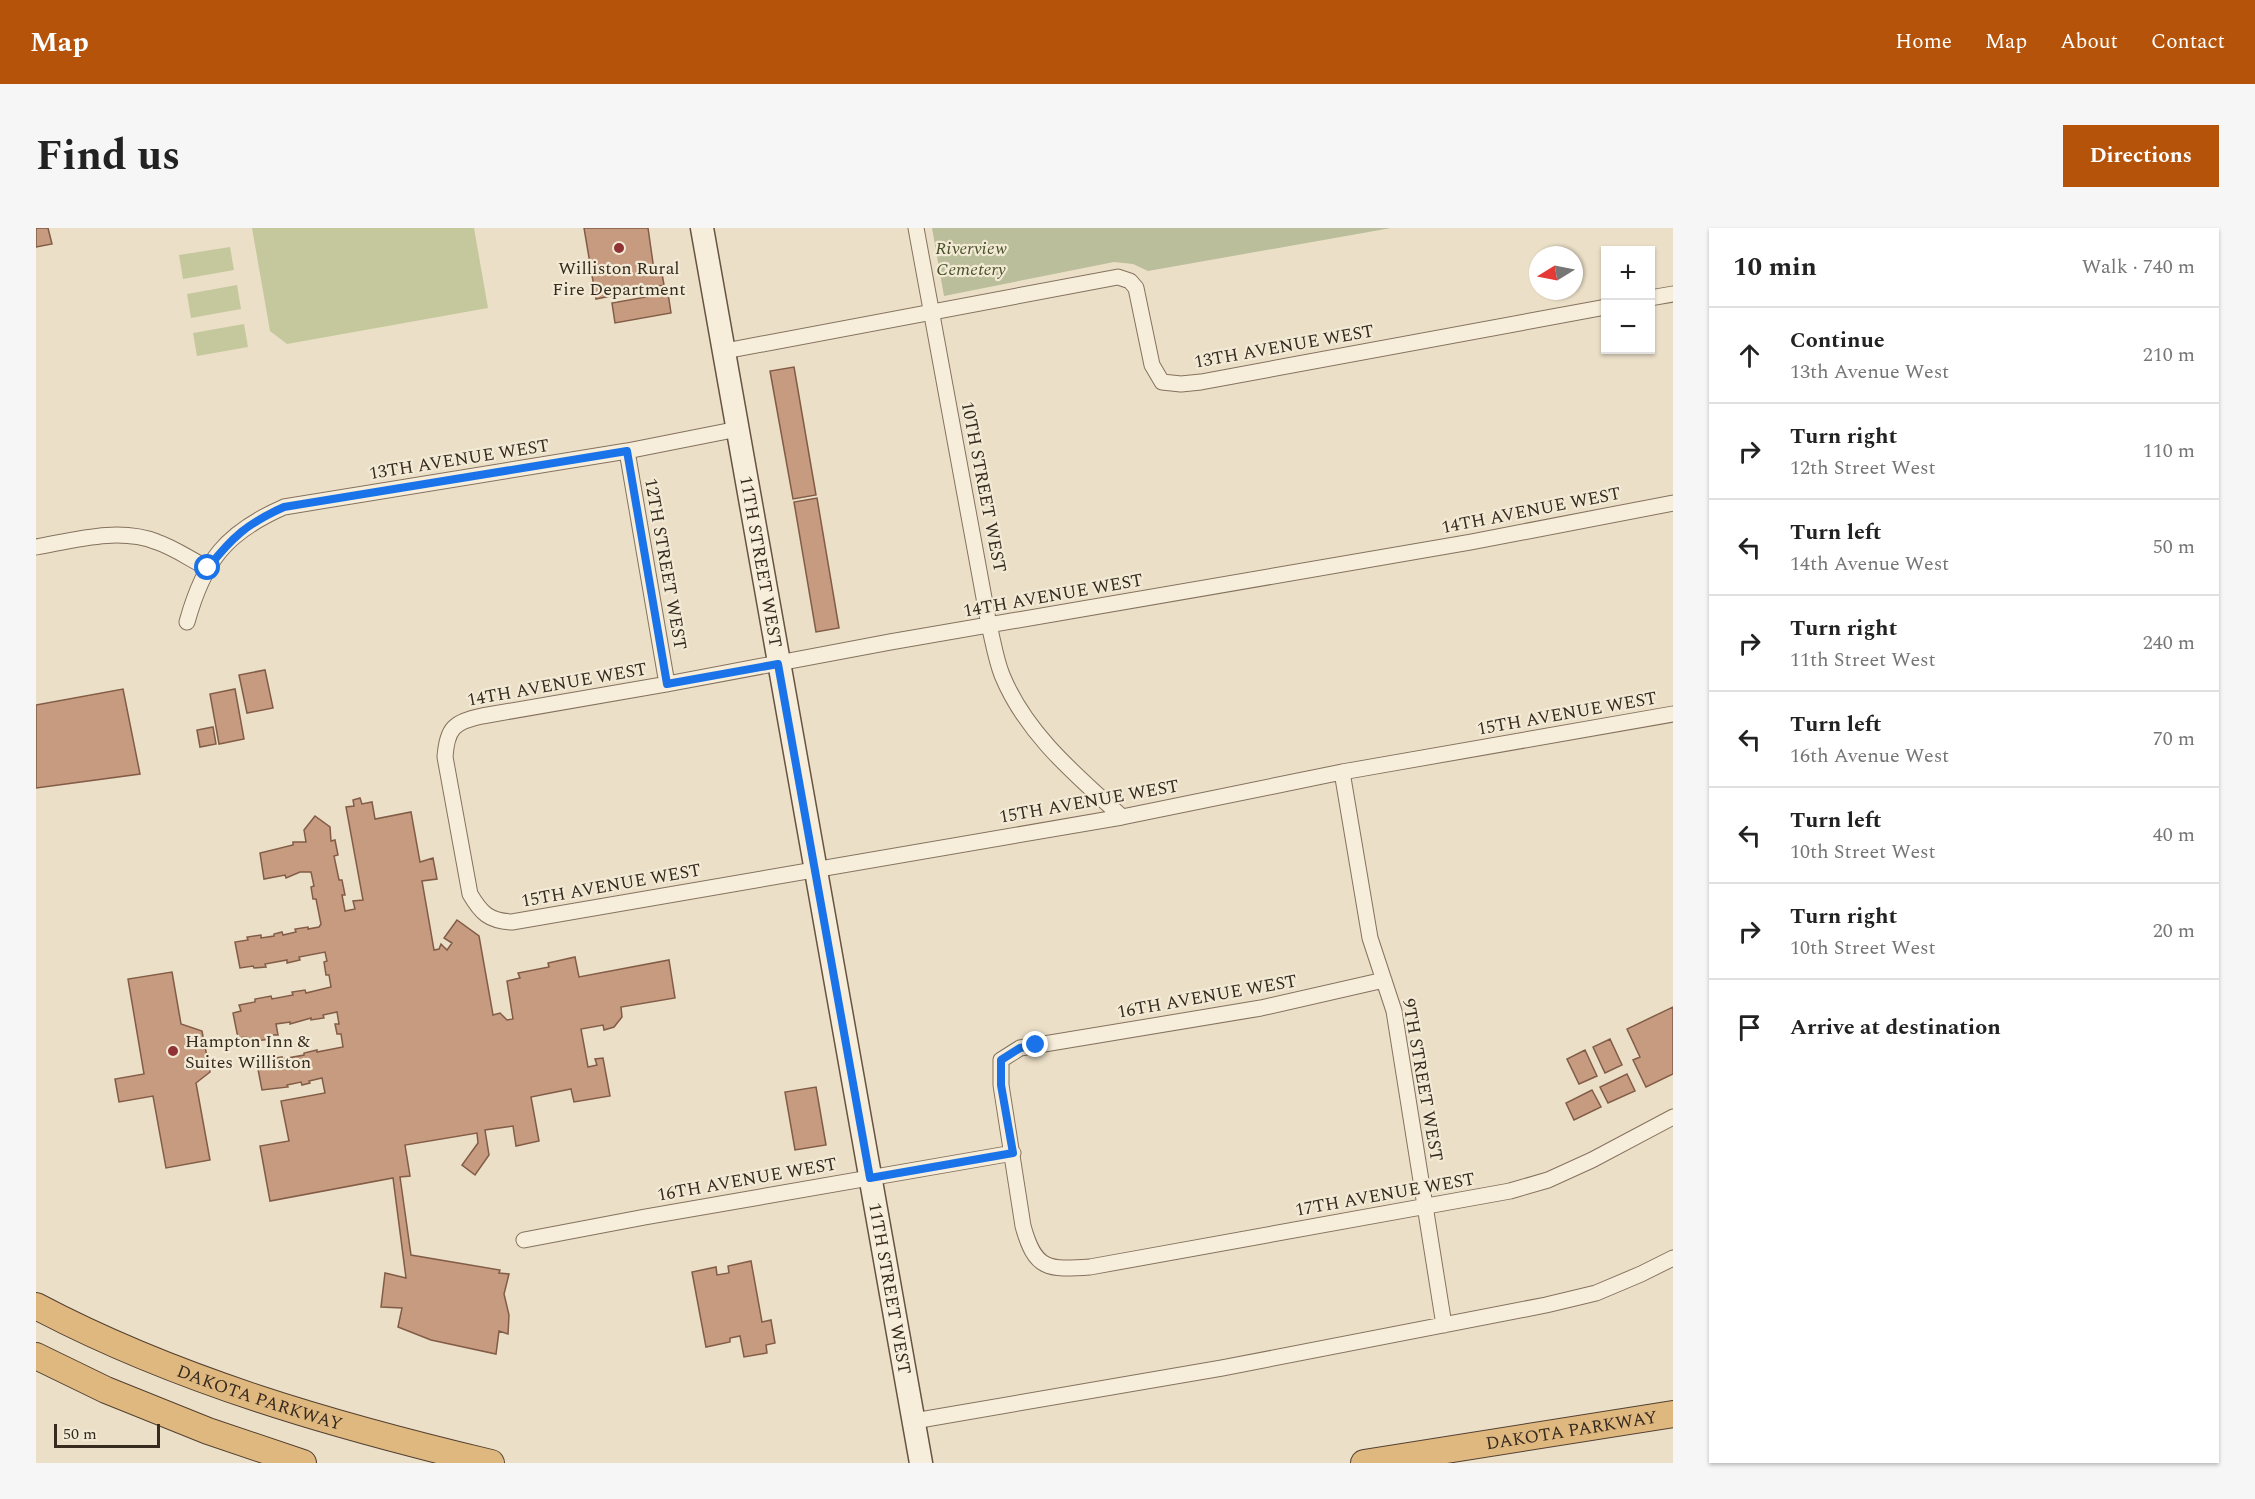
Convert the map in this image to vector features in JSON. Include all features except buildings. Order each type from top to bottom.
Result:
[{"type":"highway","name":"DAKOTA PARKWAY","points":[[36,1306],[163,1364],[316,1418],[491,1463]]},
{"type":"highway","points":[[36,1356],[106,1390],[208,1431],[303,1463]]},
{"type":"highway","name":"DAKOTA PARKWAY","points":[[1364,1463],[1673,1414]]},
{"type":"main road","name":"11TH STREET WEST","points":[[702,228],[921,1463]]},
{"type":"street","name":"10TH STREET WEST","points":[[916,228],[989,625],[1002,675],[1030,726],[1063,763],[1122,817]]},
{"type":"street","name":"13TH AVENUE WEST","points":[[725,351],[1118,277],[1130,281],[1136,288],[1152,365],[1162,382],[1181,384],[1601,308]]},
{"type":"street","points":[[1655,297],[1673,294]]},
{"type":"street","name":"13TH AVENUE WEST","points":[[187,622],[196,592],[208,568],[227,543],[256,519],[284,507],[627,451],[738,429]]},
{"type":"street","name":"12TH STREET WEST","points":[[627,451],[667,684]]},
{"type":"street","name":"14TH AVENUE WEST","points":[[512,922],[498,921],[480,911],[470,894],[445,757],[446,738],[462,721],[989,625],[1460,544],[1673,503]]},
{"type":"street","points":[[36,547],[96,537],[126,535],[157,542],[208,568]]},
{"type":"street","name":"15TH AVENUE WEST","points":[[512,922],[1122,817],[1342,772],[1673,714]]},
{"type":"street","name":"9TH STREET WEST","points":[[1342,772],[1370,938],[1394,1011],[1444,1325]]},
{"type":"street","name":"16TH AVENUE WEST","points":[[524,1240],[1013,1153],[1001,1085],[1001,1060],[1020,1048],[1261,1008],[1384,980]]},
{"type":"street","name":"17TH AVENUE WEST","points":[[1013,1153],[1023,1226],[1029,1248],[1041,1262],[1057,1269],[1090,1267],[1510,1191],[1548,1180],[1592,1160],[1673,1117]]},
{"type":"street","points":[[914,1421],[1222,1368],[1546,1305],[1596,1293],[1673,1258]]},
{"type":"green space","points":[[252,228],[474,228],[488,308],[287,344],[270,331]]},
{"type":"green space","name":"Riverview Cemetery","points":[[932,228],[1391,228],[1148,271],[1133,264],[1114,262],[944,296]]},
{"type":"green space","points":[[230,247],[234,270],[183,279],[179,255]]},
{"type":"green space","points":[[237,285],[241,309],[191,318],[187,294]]},
{"type":"green space","points":[[244,324],[248,347],[197,356],[193,333]]},
{"type":"place","name":"Williston Rural Fire Department","points":[[619,248]]},
{"type":"place","name":"Hampton Inn & Suites Williston","points":[[173,1051]]},
{"type":"route","points":[[208,568],[227,543],[256,519],[284,507],[627,451],[667,684],[778,664],[870,1178],[1013,1153],[1001,1085],[1001,1060],[1020,1048],[1036,1045]]}]
